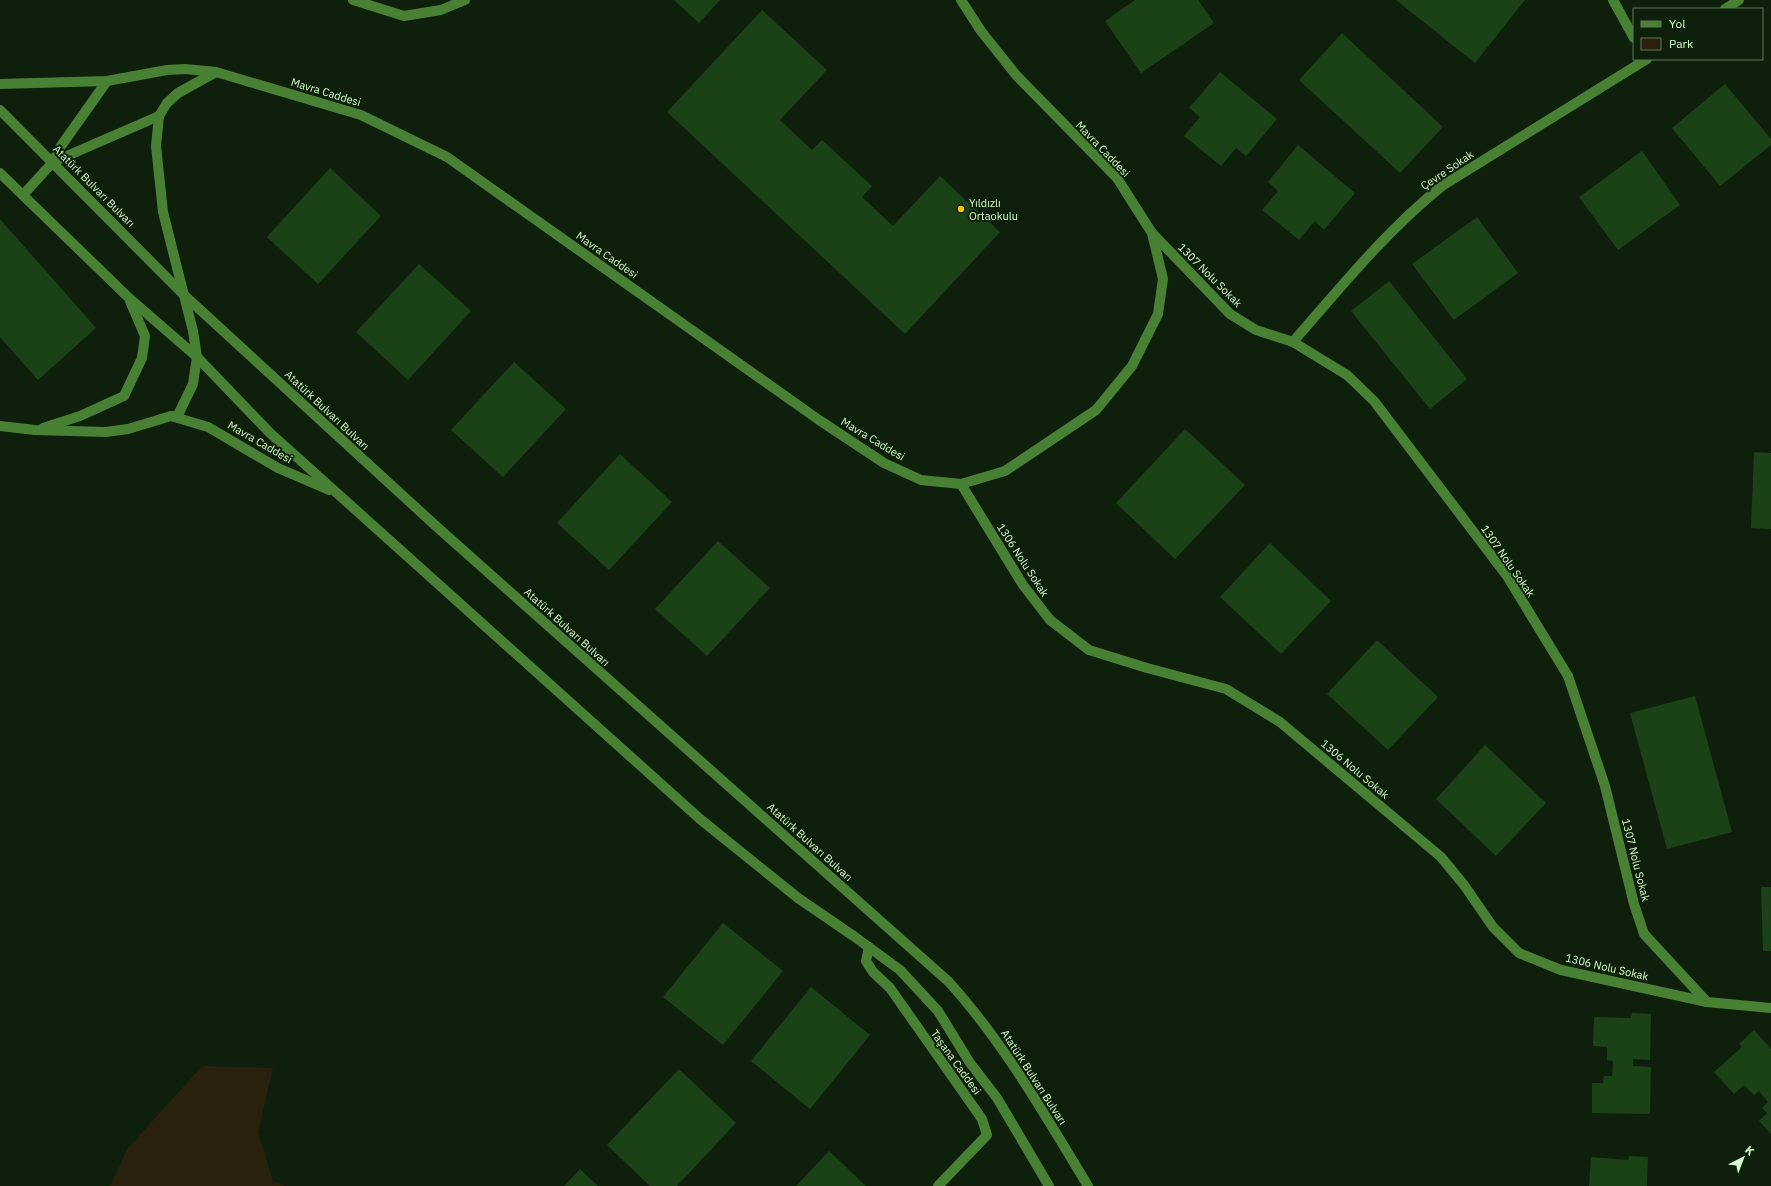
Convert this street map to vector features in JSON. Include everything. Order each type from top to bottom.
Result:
[{"type":"street","points":[[353,0],[404,16],[441,10],[465,0]]},
{"type":"street","name":"Mavra Caddesi","points":[[0,84],[107,82],[167,70],[185,69],[216,72],[361,115],[447,157],[813,415],[884,463],[921,480],[961,484],[1005,471],[1096,410],[1132,366],[1158,314],[1163,279],[1152,233],[1117,178],[1016,75],[981,31],[961,0]]},
{"type":"street","points":[[1613,0],[1633,36]]},
{"type":"street","points":[[1727,8],[1739,0]]},
{"type":"street","name":"Çevre Sokak","points":[[1293,342],[1413,208],[1442,186],[1644,60]]},
{"type":"street","points":[[0,426],[35,430],[106,432],[128,429],[171,416],[177,417],[193,384],[197,357],[193,331],[163,212],[158,179],[156,146],[159,116],[167,103],[178,93],[216,72]]},
{"type":"street","points":[[23,195],[52,162],[61,146],[107,82]]},
{"type":"street","name":"Atatürk Bulvarı Bulvarı","points":[[0,110],[184,295],[443,533],[949,982],[978,1014],[1004,1051],[1088,1186]]},
{"type":"street","points":[[52,162],[159,116]]},
{"type":"street","points":[[0,173],[129,298],[197,357],[270,433],[700,819],[798,898],[900,970],[938,1011],[970,1063],[997,1098],[1049,1186]]},
{"type":"street","name":"1307 Nolu Sokak","points":[[1152,233],[1230,314],[1256,330],[1293,342],[1347,375],[1374,402],[1506,576],[1568,676],[1606,786],[1634,904],[1644,934],[1707,1002]]},
{"type":"street","points":[[35,430],[80,416],[124,396],[142,358],[145,336],[129,298]]},
{"type":"street","name":"Mavra Caddesi","points":[[171,416],[208,427],[278,468],[337,493]]},
{"type":"street","name":"1306 Nolu Sokak","points":[[961,484],[1023,586],[1050,620],[1089,650],[1226,689],[1280,722],[1441,857],[1493,927],[1519,953],[1561,970],[1707,1002],[1771,1008]]},
{"type":"street","name":"Taşana Caddesi","points":[[868,946],[866,961],[890,988],[982,1119],[987,1135],[938,1186]]},
{"type":"green space","points":[[202,1066],[273,1068],[258,1132],[273,1181],[286,1186],[110,1186],[128,1148]]},
{"type":"building","points":[[674,0],[720,0],[699,23]]},
{"type":"building","points":[[1135,0],[1198,0],[1214,23],[1141,73],[1105,21]]},
{"type":"building","points":[[1396,0],[1525,0],[1475,63]]},
{"type":"building","points":[[762,10],[827,70],[780,120],[812,150],[822,140],[872,186],[862,197],[893,226],[940,176],[1000,232],[905,334],[667,112]]},
{"type":"building","points":[[1342,33],[1443,127],[1400,173],[1299,80]]},
{"type":"building","points":[[1220,72],[1277,119],[1246,156],[1236,148],[1221,166],[1184,136],[1200,117],[1189,108]]},
{"type":"building","points":[[1725,84],[1771,139],[1771,145],[1720,186],[1672,128]]},
{"type":"building","points":[[1298,145],[1355,193],[1324,230],[1315,221],[1299,240],[1262,210],[1278,191],[1268,182]]},
{"type":"building","points":[[1642,151],[1680,205],[1618,250],[1579,197]]},
{"type":"building","points":[[330,168],[381,216],[318,284],[267,237]]},
{"type":"building","points":[[1477,217],[1518,273],[1454,320],[1412,264]]},
{"type":"building","points":[[0,219],[96,328],[38,380],[0,337]]},
{"type":"building","points":[[419,264],[471,311],[408,380],[356,332]]},
{"type":"building","points":[[1389,281],[1467,379],[1430,409],[1351,311]]},
{"type":"building","points":[[514,362],[566,409],[503,477],[451,430]]},
{"type":"building","points":[[1185,429],[1245,485],[1175,559],[1116,503]]},
{"type":"building","points":[[1754,452],[1771,453],[1771,529],[1751,528]]},
{"type":"building","points":[[620,454],[672,502],[609,570],[557,523]]},
{"type":"building","points":[[718,541],[770,588],[707,656],[655,609]]},
{"type":"building","points":[[1270,543],[1331,601],[1281,654],[1220,597]]},
{"type":"building","points":[[1377,640],[1438,697],[1388,750],[1327,694]]},
{"type":"building","points":[[1695,696],[1732,832],[1667,849],[1630,713]]},
{"type":"building","points":[[1485,745],[1546,803],[1496,856],[1436,799]]},
{"type":"building","points":[[1761,887],[1771,887],[1771,951],[1763,951]]},
{"type":"building","points":[[723,923],[783,971],[723,1045],[663,997]]},
{"type":"building","points":[[811,987],[870,1035],[810,1109],[751,1061]]},
{"type":"building","points":[[1632,1013],[1651,1014],[1650,1060],[1633,1059],[1633,1066],[1651,1067],[1650,1114],[1592,1113],[1592,1083],[1603,1083],[1604,1076],[1612,1076],[1613,1061],[1607,1060],[1607,1047],[1593,1046],[1594,1017],[1631,1018]]},
{"type":"building","points":[[1754,1030],[1771,1049],[1771,1134],[1759,1121],[1767,1113],[1762,1108],[1768,1102],[1759,1091],[1754,1095],[1744,1085],[1734,1094],[1714,1072],[1742,1047],[1739,1044]]},
{"type":"building","points":[[679,1069],[736,1123],[677,1186],[650,1186],[607,1145]]},
{"type":"building","points":[[829,1151],[866,1186],[796,1186]]},
{"type":"building","points":[[1629,1156],[1648,1157],[1647,1186],[1589,1186],[1591,1157],[1628,1160]]},
{"type":"building","points":[[580,1169],[598,1186],[564,1186]]},
{"type":"place","name":"Yıldızlı Ortaokulu","points":[[961,209]]}]
